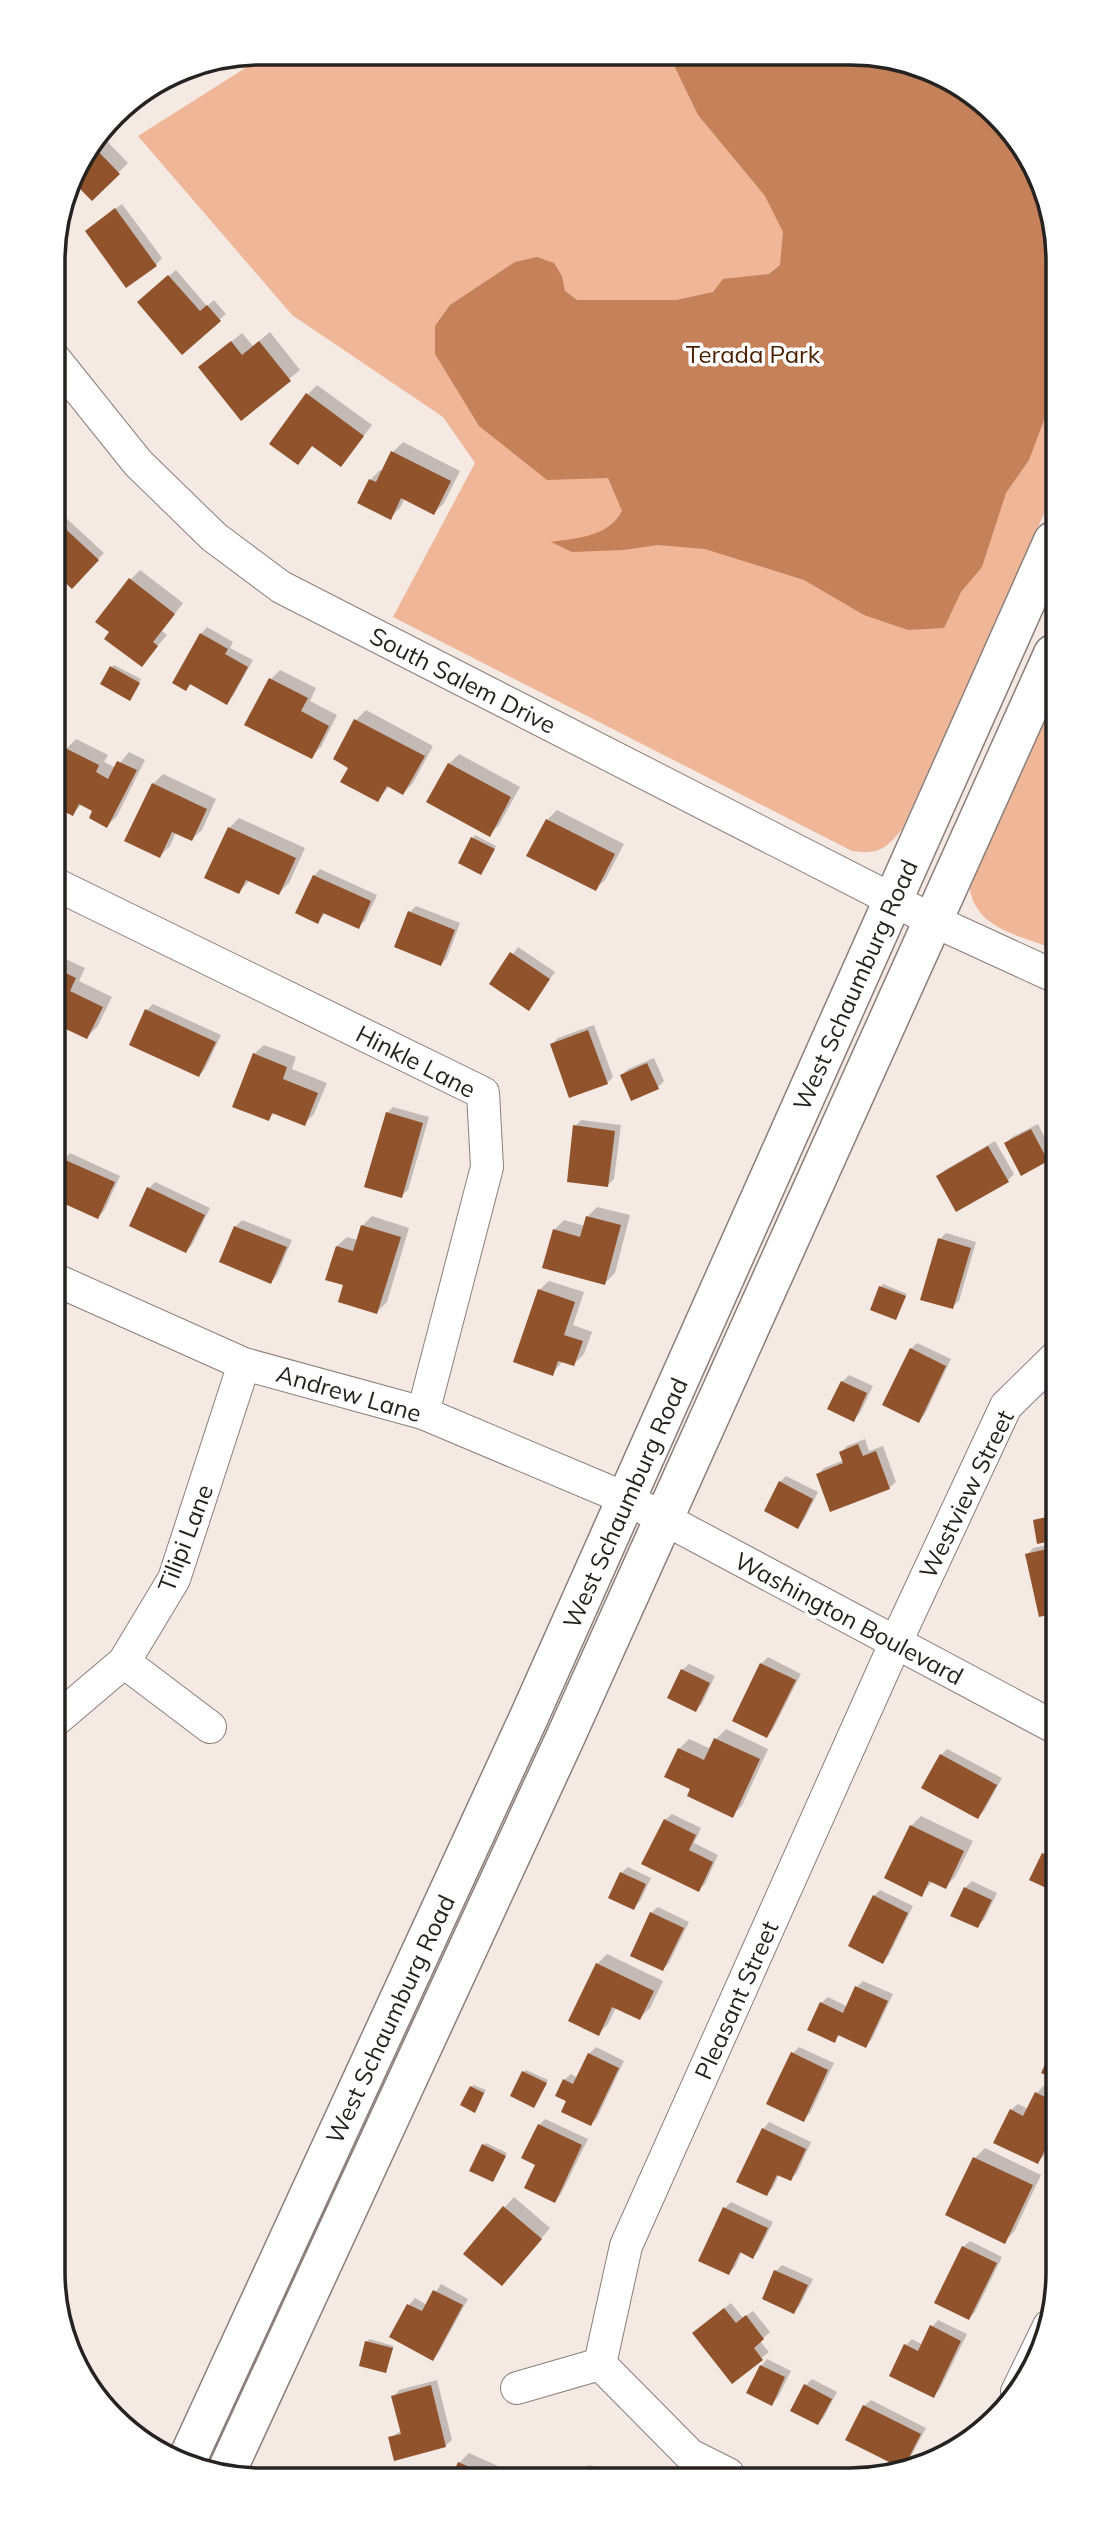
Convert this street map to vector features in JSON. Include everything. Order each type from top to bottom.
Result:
[{"type":"main road","name":"West Schaumburg Road","points":[[229,2465],[645,1507],[893,898],[1046,557]]},
{"type":"main road","name":"West Schaumburg Road","points":[[190,2455],[645,1507],[934,921],[1046,670]]},
{"type":"street","name":"South Salem Drive","points":[[65,372],[138,463],[214,537],[281,587],[934,921],[1046,972]]},
{"type":"street","name":"Hinkle Lane","points":[[65,889],[483,1093],[487,1167],[424,1413]]},
{"type":"street","name":"Andrew Lane","points":[[65,1284],[244,1364],[424,1413],[645,1507]]},
{"type":"street","name":"Tilipi Lane","points":[[65,1712],[124,1662],[174,1579],[244,1364]]},
{"type":"street","name":"Westview Street","points":[[895,1644],[1006,1406],[1046,1367]]},
{"type":"street","name":"Washington Boulevard","points":[[645,1507],[895,1644],[1046,1723]]},
{"type":"street","name":"Pleasant Street","points":[[600,2364],[626,2246],[895,1644]]},
{"type":"street","points":[[124,1662],[210,1727]]},
{"type":"street","points":[[517,2388],[600,2364],[690,2455],[716,2468]]},
{"type":"green space","name":"Terada Park","points":[[250,65],[876,66],[913,75],[937,85],[969,105],[989,122],[1020,163],[1040,210],[1045,235],[1046,509],[902,829],[891,841],[875,851],[852,851],[393,617],[475,463],[443,417],[292,315],[138,136]]},
{"type":"green space","points":[[1046,711],[1046,946],[1011,933],[987,919],[971,896],[969,880]]},
{"type":"shaded area","points":[[674,65],[876,66],[913,75],[959,98],[989,122],[1020,163],[1040,210],[1045,235],[1046,415],[1029,460],[1006,493],[982,567],[961,592],[944,628],[908,630],[864,615],[804,580],[705,549],[658,545],[624,550],[572,552],[551,542],[591,535],[616,520],[622,511],[608,478],[547,480],[479,426],[435,354],[435,326],[450,305],[515,262],[537,257],[554,263],[562,276],[565,291],[577,300],[676,300],[713,292],[723,279],[769,274],[780,265],[783,232],[765,196],[698,115]]},
{"type":"building","points":[[98,152],[120,174],[92,201],[79,188]]},
{"type":"building","points":[[115,208],[157,266],[126,288],[85,231]]},
{"type":"building","points":[[168,275],[200,311],[207,305],[221,321],[182,355],[137,302]]},
{"type":"building","points":[[231,341],[242,355],[259,341],[291,381],[241,421],[198,367]]},
{"type":"building","points":[[306,393],[364,436],[341,467],[312,446],[298,465],[269,444]]},
{"type":"building","points":[[391,451],[451,481],[434,515],[401,498],[391,520],[357,503],[369,479],[376,482]]},
{"type":"building","points":[[65,528],[99,560],[72,589],[65,582]]},
{"type":"building","points":[[129,578],[175,614],[153,642],[158,646],[142,667],[104,639],[109,632],[95,622]]},
{"type":"building","points":[[200,633],[228,649],[225,654],[248,667],[227,705],[190,684],[186,691],[172,683]]},
{"type":"building","points":[[110,666],[140,683],[130,701],[100,684]]},
{"type":"building","points":[[269,678],[308,698],[301,711],[329,726],[312,759],[244,725]]},
{"type":"building","points":[[354,719],[425,756],[403,795],[387,786],[378,802],[340,782],[348,768],[333,759]]},
{"type":"building","points":[[65,748],[99,765],[96,772],[108,779],[117,761],[137,770],[107,828],[89,818],[92,811],[79,804],[73,816],[65,812]]},
{"type":"building","points":[[448,763],[511,797],[490,837],[426,802]]},
{"type":"building","points":[[152,783],[207,809],[192,841],[172,832],[160,858],[124,841]]},
{"type":"building","points":[[546,819],[615,854],[596,891],[526,856]]},
{"type":"building","points":[[228,827],[296,858],[279,895],[246,880],[239,894],[204,878]]},
{"type":"building","points":[[471,837],[495,849],[481,875],[458,863]]},
{"type":"building","points":[[313,875],[371,901],[359,929],[323,913],[318,924],[295,913]]},
{"type":"building","points":[[408,911],[455,930],[441,966],[394,947]]},
{"type":"building","points":[[510,952],[550,979],[529,1011],[489,984]]},
{"type":"building","points":[[65,973],[76,978],[70,991],[103,1007],[87,1039],[65,1029]]},
{"type":"building","points":[[145,1009],[216,1042],[199,1077],[129,1045]]},
{"type":"building","points":[[588,1030],[608,1084],[569,1098],[550,1044]]},
{"type":"building","points":[[253,1053],[287,1067],[283,1079],[318,1093],[305,1126],[272,1113],[269,1121],[232,1107]]},
{"type":"building","points":[[647,1063],[659,1089],[631,1101],[620,1075]]},
{"type":"building","points":[[386,1112],[423,1123],[402,1198],[364,1187]]},
{"type":"building","points":[[573,1125],[615,1131],[608,1187],[567,1182]]},
{"type":"building","points":[[1031,1129],[1046,1162],[1021,1176],[1004,1143]]},
{"type":"building","points":[[988,1146],[1009,1182],[956,1212],[936,1176]]},
{"type":"building","points":[[65,1160],[115,1182],[98,1219],[65,1204]]},
{"type":"building","points":[[147,1187],[205,1215],[186,1253],[129,1226]]},
{"type":"building","points":[[586,1216],[621,1225],[605,1285],[542,1268],[553,1229],[580,1237]]},
{"type":"building","points":[[361,1225],[401,1237],[377,1314],[338,1302],[343,1285],[325,1280],[336,1246],[353,1251]]},
{"type":"building","points":[[234,1226],[287,1247],[271,1284],[219,1262]]},
{"type":"building","points":[[938,1238],[971,1248],[953,1309],[920,1300]]},
{"type":"building","points":[[879,1286],[906,1296],[896,1320],[870,1310]]},
{"type":"building","points":[[538,1289],[575,1302],[564,1335],[583,1341],[574,1366],[558,1361],[553,1376],[513,1362]]},
{"type":"building","points":[[910,1348],[946,1366],[919,1423],[882,1405]]},
{"type":"building","points":[[841,1381],[867,1393],[854,1422],[827,1409]]},
{"type":"building","points":[[858,1444],[863,1456],[876,1451],[890,1489],[830,1512],[816,1474],[843,1463],[839,1452]]},
{"type":"building","points":[[779,1481],[813,1499],[798,1529],[764,1511]]},
{"type":"building","points":[[1046,1517],[1046,1542],[1037,1544],[1033,1520]]},
{"type":"building","points":[[1046,1549],[1046,1615],[1039,1617],[1025,1554]]},
{"type":"building","points":[[760,1663],[796,1680],[767,1738],[732,1721]]},
{"type":"building","points":[[681,1669],[710,1683],[696,1712],[667,1698]]},
{"type":"building","points":[[714,1738],[760,1759],[733,1818],[687,1796],[690,1789],[664,1777],[678,1748],[704,1760]]},
{"type":"building","points":[[940,1754],[997,1785],[978,1819],[921,1788]]},
{"type":"building","points":[[664,1819],[696,1835],[689,1850],[713,1862],[699,1892],[641,1864]]},
{"type":"building","points":[[910,1825],[964,1851],[946,1889],[929,1881],[922,1897],[884,1878]]},
{"type":"building","points":[[1042,1853],[1046,1855],[1046,1888],[1029,1880]]},
{"type":"building","points":[[620,1872],[646,1884],[634,1910],[608,1898]]},
{"type":"building","points":[[964,1887],[992,1900],[978,1928],[950,1916]]},
{"type":"building","points":[[873,1895],[908,1913],[883,1964],[848,1946]]},
{"type":"building","points":[[650,1912],[684,1928],[663,1971],[630,1956]]},
{"type":"building","points":[[596,1963],[654,1991],[640,2020],[612,2007],[599,2036],[568,2021]]},
{"type":"building","points":[[855,1986],[888,2001],[866,2048],[838,2035],[835,2043],[807,2030],[820,2002],[843,2013]]},
{"type":"building","points":[[791,2052],[828,2070],[804,2122],[766,2104]]},
{"type":"building","points":[[588,2053],[619,2068],[591,2126],[561,2112],[566,2101],[555,2096],[563,2079],[573,2084]]},
{"type":"building","points":[[1046,2062],[1046,2075],[1041,2073]]},
{"type":"building","points":[[522,2071],[547,2083],[534,2108],[510,2096]]},
{"type":"building","points":[[470,2086],[484,2093],[475,2113],[460,2105]]},
{"type":"building","points":[[1035,2092],[1046,2098],[1046,2148],[1038,2164],[993,2143],[1010,2109],[1023,2116]]},
{"type":"building","points":[[538,2124],[582,2145],[555,2203],[524,2188],[535,2165],[521,2158]]},
{"type":"building","points":[[762,2128],[806,2149],[791,2181],[777,2175],[767,2196],[736,2182]]},
{"type":"building","points":[[482,2144],[506,2156],[493,2182],[469,2171]]},
{"type":"building","points":[[973,2157],[1033,2185],[1005,2244],[945,2215]]},
{"type":"building","points":[[503,2206],[542,2239],[502,2286],[463,2254]]},
{"type":"building","points":[[723,2207],[768,2228],[753,2259],[740,2252],[729,2275],[698,2261]]},
{"type":"building","points":[[962,2246],[997,2263],[969,2320],[934,2303]]},
{"type":"building","points":[[774,2270],[808,2285],[794,2314],[762,2299]]},
{"type":"building","points":[[433,2290],[463,2305],[433,2361],[389,2337],[407,2304],[422,2311]]},
{"type":"building","points":[[724,2308],[736,2323],[746,2315],[764,2339],[754,2348],[763,2360],[732,2384],[692,2333]]},
{"type":"building","points":[[930,2325],[961,2341],[934,2398],[889,2376],[904,2344],[918,2351]]},
{"type":"building","points":[[365,2341],[393,2348],[386,2373],[359,2366]]},
{"type":"building","points":[[760,2365],[785,2377],[772,2406],[746,2393]]},
{"type":"building","points":[[804,2384],[832,2399],[818,2425],[790,2411]]},
{"type":"building","points":[[431,2385],[446,2447],[394,2461],[388,2437],[401,2434],[391,2396]]},
{"type":"building","points":[[863,2405],[921,2434],[908,2459],[892,2464],[845,2440]]},
{"type":"building","points":[[458,2462],[471,2468],[455,2468]]}]
